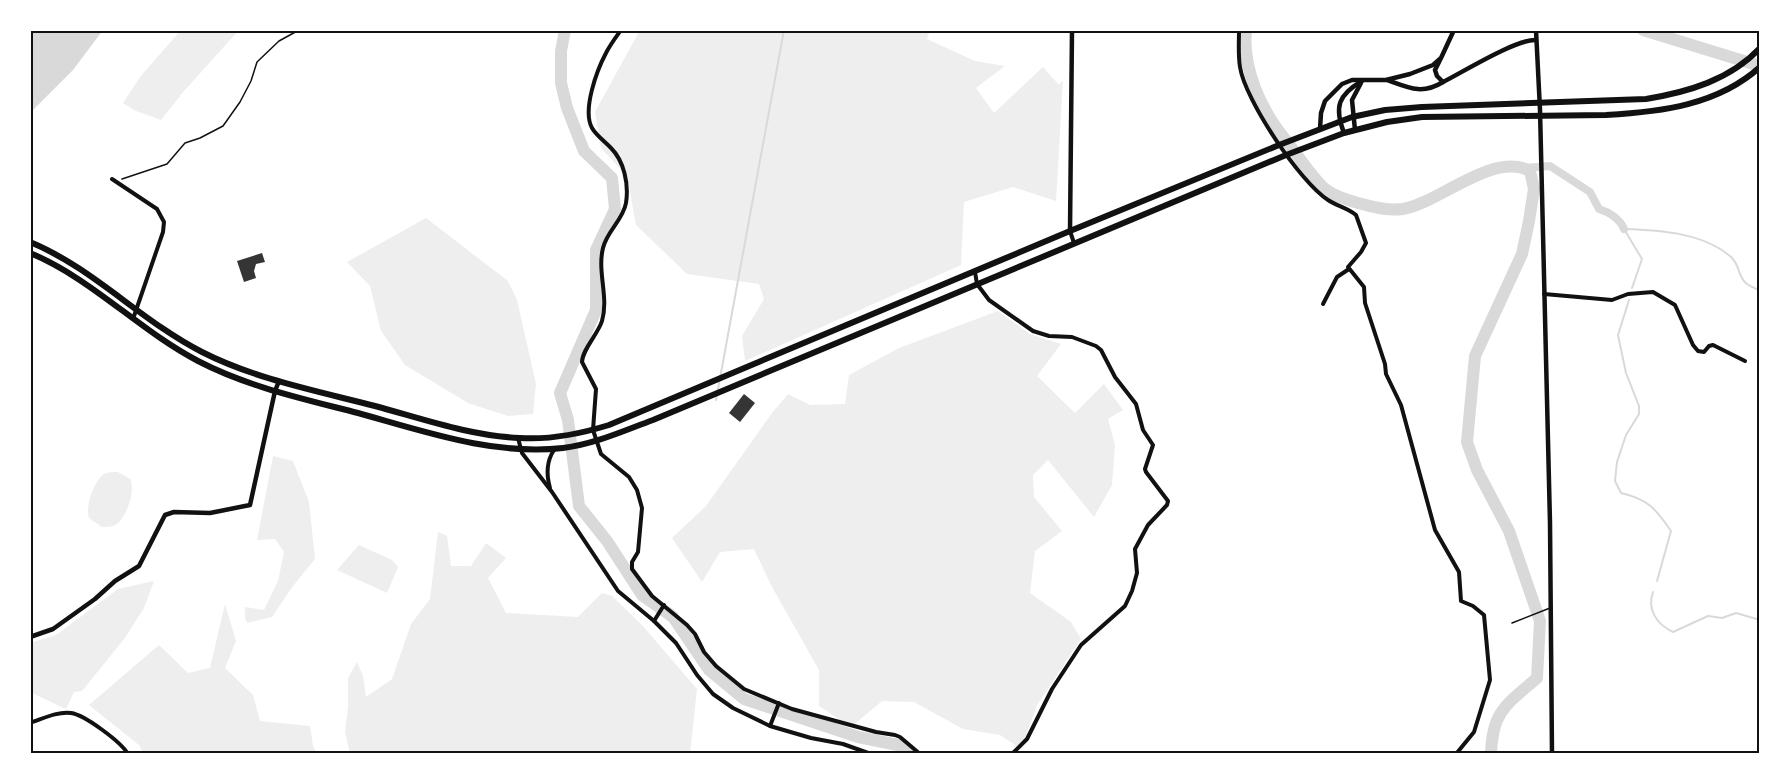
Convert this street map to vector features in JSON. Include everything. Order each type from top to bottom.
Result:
[{"type":"main road","points":[[30,242],[68,262],[136,311],[202,352],[279,381],[479,434],[518,438],[561,437],[593,430],[1070,231],[1352,117],[1422,106],[1612,102],[1673,95],[1718,79],[1738,67],[1760,48]]},
{"type":"main road","points":[[30,254],[61,269],[132,320],[197,360],[231,376],[275,391],[477,444],[522,449],[559,448],[596,442],[653,420],[1344,132],[1422,117],[1616,114],[1677,107],[1702,101],[1725,90],[1750,76],[1760,66]]},
{"type":"street","points":[[621,30],[606,52],[595,78],[588,112],[592,129],[621,159],[625,177],[626,203],[603,247],[605,296],[602,320],[596,335],[582,357],[596,389],[593,430],[596,442],[601,454],[629,477],[637,490],[642,508],[638,552],[632,562],[632,569],[652,596],[695,634],[704,652],[716,666],[744,689],[792,709],[895,735],[920,754]]},
{"type":"street","points":[[1072,30],[1070,231],[1074,243]]},
{"type":"street","points":[[1239,30],[1240,68],[1254,105],[1287,154],[1314,188],[1328,200],[1356,215],[1366,243],[1349,264],[1349,268],[1337,277],[1323,304]]},
{"type":"street","points":[[1443,82],[1435,70],[1454,30]]},
{"type":"street","points":[[1536,30],[1542,182],[1552,754]]},
{"type":"street","points":[[1386,80],[1426,91],[1508,49],[1536,40]]},
{"type":"street","points":[[1320,129],[1325,101],[1342,84],[1352,80],[1386,80],[1427,68],[1441,58]]},
{"type":"street","points":[[1355,130],[1352,100],[1362,81]]},
{"type":"street","points":[[1344,132],[1338,108],[1343,94],[1362,81]]},
{"type":"street","points":[[112,180],[157,209],[164,222],[164,232],[132,320]]},
{"type":"street","points":[[1349,268],[1364,287],[1365,303],[1389,382],[1394,387],[1401,405],[1435,530],[1459,572],[1460,598],[1484,615],[1490,680],[1474,732],[1456,754]]},
{"type":"street","points":[[975,272],[977,284],[989,300],[1033,331],[1049,336],[1072,336],[1101,350],[1116,378],[1136,404],[1143,430],[1153,445],[1145,469],[1168,501],[1148,525],[1135,549],[1137,573],[1125,606],[1081,645],[1052,689],[1027,739],[1012,754]]},
{"type":"street","points":[[1544,294],[1612,300],[1628,294],[1653,292],[1675,305],[1698,351],[1704,352],[1713,345],[1745,361]]},
{"type":"street","points":[[30,637],[53,629],[95,599],[115,581],[139,566],[165,515],[174,512],[210,513],[250,505],[279,381]]},
{"type":"street","points":[[518,438],[522,453],[552,492],[618,591],[676,643],[713,694],[733,708],[770,726],[811,738],[843,744],[870,754]]},
{"type":"street","points":[[552,492],[547,477],[548,462],[559,448]]},
{"type":"street","points":[[654,621],[664,605]]},
{"type":"street","points":[[770,726],[779,703]]},
{"type":"street","points":[[30,723],[58,714],[72,713],[82,717],[119,743],[128,754]]},
{"type":"lane","points":[[1512,623],[1551,608]]},
{"type":"path","points":[[112,180],[122,179],[167,164],[185,143],[223,126],[251,81],[257,62],[279,41],[299,30]]},
{"type":"shaded area","points":[[30,30],[103,30],[73,70],[30,113]]},
{"type":"shaded area","points":[[181,30],[239,30],[161,120],[136,111],[123,103],[140,77]]},
{"type":"shaded area","points":[[640,30],[930,30],[927,39],[975,61],[1005,66],[976,88],[994,113],[1043,67],[1059,85],[1063,80],[1056,201],[1013,187],[964,202],[961,265],[745,361],[742,336],[764,299],[759,284],[687,274],[636,225],[627,176],[601,148],[595,112]]},
{"type":"shaded area","points":[[426,218],[508,281],[517,300],[536,384],[533,414],[508,416],[468,403],[405,365],[381,331],[370,286],[347,262]]},
{"type":"shaded area","points":[[998,311],[1030,334],[1061,344],[1037,376],[1075,413],[1104,384],[1123,410],[1108,419],[1115,445],[1112,485],[1094,517],[1048,460],[1033,475],[1034,497],[1062,531],[1035,551],[1030,593],[1071,622],[1081,639],[1037,705],[1021,749],[1000,735],[963,729],[914,702],[882,701],[851,727],[819,706],[819,670],[772,587],[754,549],[720,552],[702,582],[672,538],[706,506],[788,394],[810,405],[845,404],[849,375],[899,348]]},
{"type":"shaded area","points":[[273,456],[293,461],[309,502],[315,559],[272,617],[247,623],[245,607],[264,610],[278,581],[284,552],[275,539],[257,540]]},
{"type":"shaded area","points":[[118,472],[130,479],[132,484],[130,503],[117,524],[102,527],[89,518],[89,501],[100,477],[106,473]]},
{"type":"shaded area","points":[[438,532],[447,536],[451,566],[471,566],[486,543],[506,558],[488,578],[506,613],[578,617],[602,593],[612,596],[642,625],[697,689],[690,754],[350,754],[345,732],[348,678],[357,662],[363,676],[366,697],[392,679],[411,624],[430,599]]},
{"type":"shaded area","points":[[359,545],[392,560],[398,567],[387,593],[337,570]]},
{"type":"shaded area","points":[[154,581],[144,608],[124,639],[82,691],[74,692],[66,709],[30,692],[30,643],[56,635],[118,589]]},
{"type":"shaded area","points":[[225,604],[236,641],[225,668],[253,695],[260,721],[310,726],[313,746],[317,754],[144,754],[139,745],[89,705],[159,645],[188,673],[210,668]]},
{"type":"building","points":[[262,253],[265,262],[256,264],[254,271],[256,278],[244,282],[237,261]]},
{"type":"building","points":[[744,394],[755,403],[740,422],[729,413]]},
{"type":"waterway","points":[[565,30],[561,51],[561,83],[567,108],[584,151],[612,178],[615,209],[596,250],[596,310],[560,393],[568,420],[579,506],[607,541],[642,595],[673,617],[709,670],[744,699],[858,737],[898,745],[912,754]]},
{"type":"waterway","points":[[716,400],[784,30]]},
{"type":"waterway","points":[[1246,30],[1250,74],[1261,102],[1276,128],[1309,171],[1332,194],[1375,207],[1403,209],[1433,198],[1483,173],[1515,167],[1530,171],[1534,189],[1522,254],[1475,356],[1467,442],[1477,470],[1509,531],[1540,621],[1537,678],[1510,702],[1498,718],[1494,728],[1491,754]]},
{"type":"waterway","points":[[1643,30],[1760,66]]},
{"type":"waterway","points":[[1525,168],[1550,166],[1590,192],[1599,209],[1614,216],[1624,229]]},
{"type":"waterway","points":[[1624,229],[1681,234],[1708,243],[1731,257],[1745,283],[1760,291]]},
{"type":"waterway","points":[[1624,229],[1642,259],[1632,288]]},
{"type":"waterway","points":[[1629,300],[1618,335],[1626,373],[1639,406],[1639,414],[1626,435],[1617,462],[1615,481],[1621,493],[1638,498],[1651,506],[1671,531],[1657,581]]},
{"type":"waterway","points":[[1653,592],[1651,604],[1654,615],[1662,625],[1673,632],[1708,616],[1722,618],[1736,613],[1760,620]]}]
